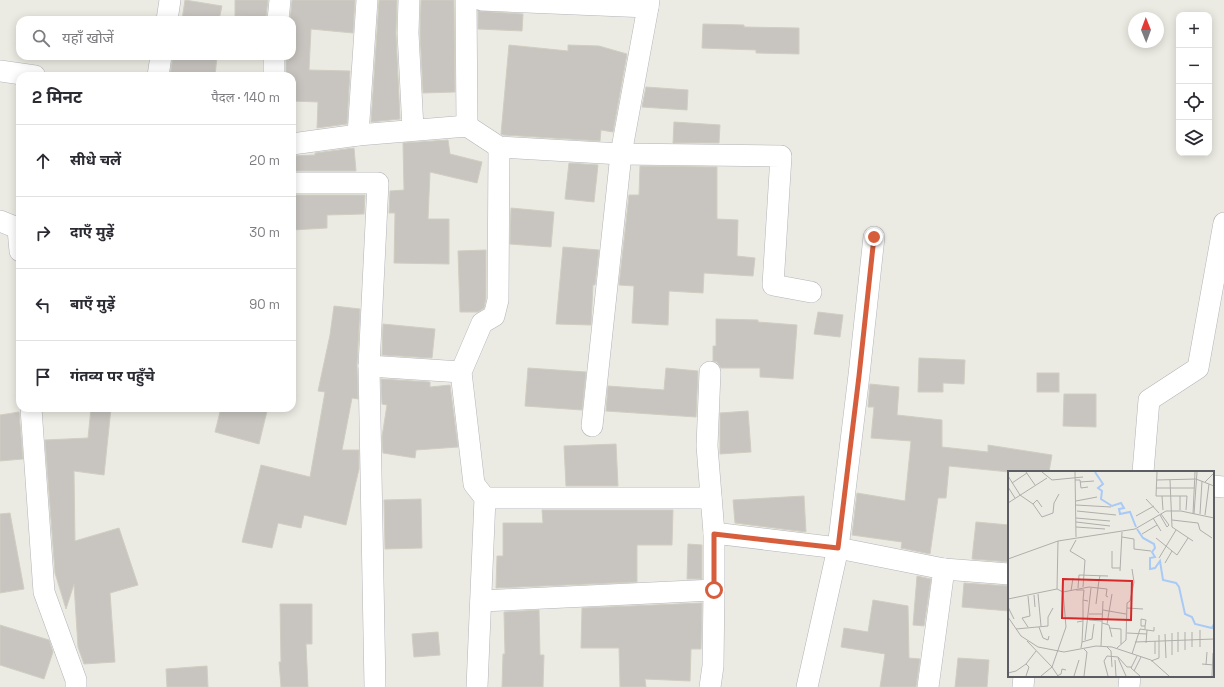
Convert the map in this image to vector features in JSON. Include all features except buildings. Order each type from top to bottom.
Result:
[{"type":"street","points":[[168,16],[170,0]]},
{"type":"street","points":[[278,16],[280,0]]},
{"type":"street","points":[[358,135],[367,0]]},
{"type":"street","points":[[409,0],[408,33],[413,129]]},
{"type":"street","points":[[466,0],[467,126]]},
{"type":"street","points":[[480,0],[649,3],[621,154],[592,426]]},
{"type":"street","points":[[159,72],[160,60]]},
{"type":"street","points":[[274,60],[274,72]]},
{"type":"street","points":[[0,71],[16,73]]},
{"type":"street","points":[[296,143],[413,129],[467,126],[499,147],[621,154],[781,156],[773,284],[811,292]]},
{"type":"street","points":[[477,687],[485,498],[474,484],[461,372],[482,323],[494,316],[498,300],[499,147]]},
{"type":"street","points":[[296,183],[378,183],[369,366],[375,687]]},
{"type":"street","points":[[1143,471],[1149,400],[1198,368],[1224,223]]},
{"type":"street","points":[[13,226],[16,237]]},
{"type":"street","points":[[807,687],[838,548],[874,237]]},
{"type":"street","points":[[369,366],[461,372]]},
{"type":"street","points":[[710,372],[707,446],[714,534],[714,666],[710,687]]},
{"type":"street","points":[[31,412],[44,592],[76,680],[76,687]]},
{"type":"street","points":[[1214,486],[1224,487]]},
{"type":"street","points":[[485,498],[711,498]]},
{"type":"street","points":[[714,534],[838,548],[944,569],[1008,574]]},
{"type":"street","points":[[928,687],[944,569]]},
{"type":"street","points":[[481,601],[714,590]]},
{"type":"street","points":[[1023,687],[1024,677]]},
{"type":"street","points":[[1129,687],[1130,677]]},
{"type":"route","points":[[714,590],[714,534],[838,548],[874,237]]}]
